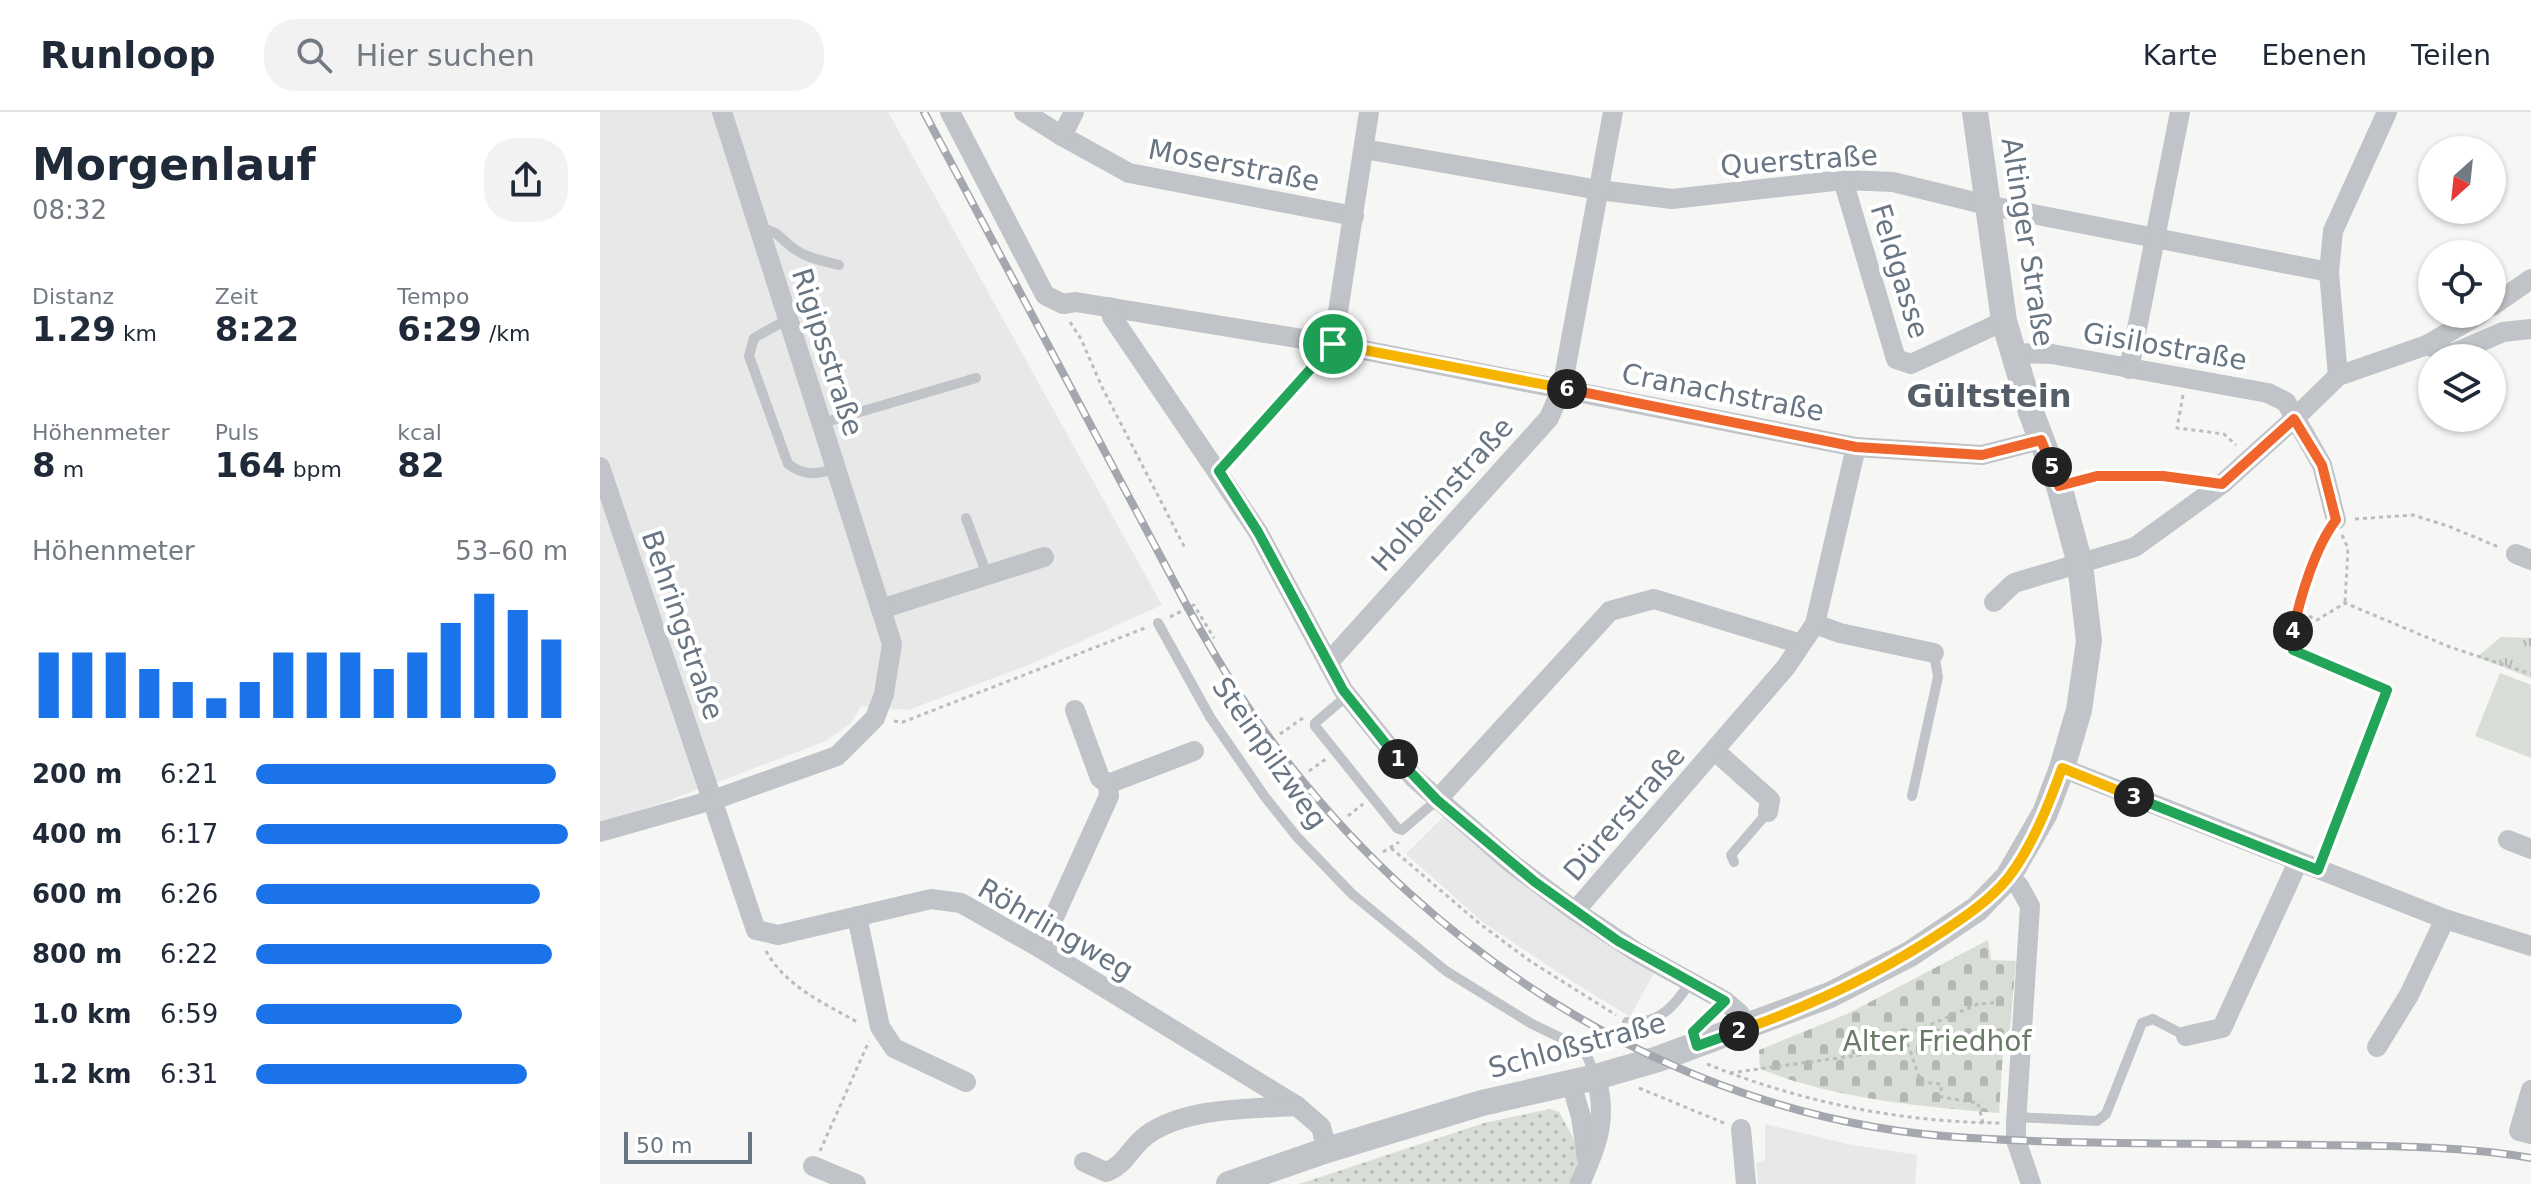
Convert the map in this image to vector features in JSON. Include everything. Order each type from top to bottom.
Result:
[{"type":"street","name":"Rigipsstraße","points":[[600,832],[713,800],[837,756],[875,718],[884,694],[892,644],[722,112]]},
{"type":"street","points":[[950,112],[1045,295],[1063,304]]},
{"type":"street","name":"Moserstraße","points":[[1024,112],[1129,173],[1354,216]]},
{"type":"street","points":[[1062,136],[1074,112]]},
{"type":"street","points":[[1333,344],[1369,112]]},
{"type":"street","name":"Holbeinstraße","points":[[1328,663],[1549,418],[1562,388],[1613,112]]},
{"type":"street","name":"Altinger Straße","points":[[1975,112],[2004,321],[2012,353],[2059,486],[2080,564]]},
{"type":"street","points":[[2129,369],[2180,112]]},
{"type":"street","points":[[2338,376],[2329,272],[2333,231],[2387,112]]},
{"type":"street","name":"Querstraße","points":[[1364,149],[1599,190],[1672,199],[1843,180],[1893,182],[1987,205],[2329,272]]},
{"type":"street","name":"Feldgasse","points":[[1843,180],[1896,359],[1911,364],[2004,321]]},
{"type":"street","points":[[2506,296],[2531,279]]},
{"type":"street","name":"Cranachstraße","points":[[1063,304],[1076,302],[1110,307],[1333,344],[1856,447],[1982,455],[2041,440]]},
{"type":"street","points":[[1110,307],[1112,317],[1258,532],[1347,696],[1406,769],[1437,800],[1511,863],[1618,941],[1725,1001],[1739,1013],[1748,1027]]},
{"type":"street","points":[[2429,344],[2456,328]]},
{"type":"street","points":[[2475,344],[2503,332],[2531,329]]},
{"type":"street","points":[[1994,602],[2014,583],[2135,547],[2222,484],[2338,376],[2418,348]]},
{"type":"street","name":"Gisilostraße","points":[[2012,353],[2052,354],[2268,393],[2286,402],[2322,465],[2336,520]]},
{"type":"street","name":"Dürerstraße","points":[[1575,911],[1786,667],[1815,624],[1856,447]]},
{"type":"street","name":"Behringstraße","points":[[600,467],[713,800]]},
{"type":"street","points":[[881,609],[1044,557]]},
{"type":"street","name":"Schloßstraße","points":[[1229,1184],[1327,1150],[1482,1103],[1626,1069],[1697,1046],[1830,995],[1910,954],[1977,909],[2008,877],[2045,813],[2062,768],[2079,710],[2089,641],[2080,564]]},
{"type":"street","points":[[1437,800],[1610,611],[1654,599],[1801,644]]},
{"type":"street","points":[[1815,624],[1840,633],[1934,653]]},
{"type":"street","points":[[1040,948],[1109,796],[1108,784],[1100,778],[1075,710]]},
{"type":"street","points":[[1108,784],[1194,751]]},
{"type":"street","name":"Dürerstraße","points":[[1715,751],[1770,800],[1768,812]]},
{"type":"street","points":[[2062,768],[2445,919],[2531,946]]},
{"type":"street","points":[[713,800],[756,930],[761,931]]},
{"type":"street","points":[[2508,840],[2531,849]]},
{"type":"street","points":[[2186,1036],[2222,1028],[2308,866]]},
{"type":"street","points":[[2008,877],[2019,886],[2030,906],[2016,1140],[2031,1184]]},
{"type":"street","name":"Röhrlingweg","points":[[761,931],[778,935],[931,899],[961,903],[1297,1106],[1321,1127],[1327,1150]]},
{"type":"street","points":[[857,916],[880,1027],[894,1048],[966,1082]]},
{"type":"street","points":[[2377,1047],[2409,995],[2445,919]]},
{"type":"street","points":[[1583,1080],[1584,1175]]},
{"type":"street","points":[[2531,1090],[2519,1131],[2531,1134]]},
{"type":"street","points":[[1084,1162],[1106,1172],[1116,1169],[1147,1135],[1209,1111],[1297,1106]]},
{"type":"street","points":[[1741,1129],[1746,1184]]},
{"type":"street","points":[[813,1166],[856,1184]]},
{"type":"lane","points":[[759,228],[773,230],[794,249],[839,265]]},
{"type":"lane","points":[[788,319],[754,338],[749,356],[788,464],[800,473],[819,474],[836,469]]},
{"type":"lane","points":[[1268,416],[1333,344]]},
{"type":"lane","points":[[822,423],[976,378]]},
{"type":"lane","points":[[966,518],[987,575]]},
{"type":"lane","points":[[2308,866],[2387,690],[2293,650],[2297,612],[2327,532],[2336,520]]},
{"type":"lane","name":"Steinpilzweg","points":[[1158,623],[1210,717],[1251,778],[1297,837],[1352,894],[1446,971],[1532,1024],[1584,1049],[1583,1080]]},
{"type":"lane","points":[[1912,796],[1938,677],[1934,653]]},
{"type":"lane","points":[[1347,696],[1315,726],[1397,828],[1402,830],[1437,800]]},
{"type":"lane","points":[[1734,862],[1731,855],[1768,812]]},
{"type":"lane","points":[[1627,1022],[1652,1021],[1664,1014],[1677,1003],[1691,981]]},
{"type":"lane","points":[[2016,1120],[2097,1121],[2106,1114],[2142,1023],[2153,1019],[2186,1036]]},
{"type":"path","points":[[1063,304],[1185,548]]},
{"type":"path","points":[[2185,379],[2177,428],[2224,434],[2250,459]]},
{"type":"path","points":[[1219,471],[1268,416]]},
{"type":"path","points":[[2059,486],[2097,476],[2163,476],[2222,484]]},
{"type":"path","points":[[2345,603],[2348,548],[2336,520],[2413,515],[2523,557]]},
{"type":"path","points":[[2297,612],[2317,620],[2345,603]]},
{"type":"path","points":[[2345,603],[2450,647],[2531,674]]},
{"type":"path","points":[[875,718],[903,722],[1053,666],[1194,605],[1214,638]]},
{"type":"path","points":[[1309,771],[1319,764]]},
{"type":"path","points":[[1348,816],[1356,810]]},
{"type":"path","points":[[1391,848],[1480,924],[1530,961],[1627,1022]]},
{"type":"path","points":[[761,931],[765,949],[775,967],[794,986],[867,1027]]},
{"type":"path","points":[[1730,1073],[1849,1058],[1978,1004],[1992,1003],[2025,985]]},
{"type":"path","points":[[1905,1036],[1921,1082],[1941,1084],[1941,1097],[1978,1103],[1983,1123]]},
{"type":"path","points":[[813,1166],[871,1037]]},
{"type":"path","points":[[1697,1046],[1705,1063],[1781,1091],[1837,1105],[1923,1118],[1983,1123],[2016,1120]]},
{"type":"path","points":[[1626,1069],[1636,1086],[1741,1129]]},
{"type":"shaded area","points":[[600,112],[888,112],[1162,605],[1026,666],[908,710],[861,706],[851,723],[826,741],[600,823]]},
{"type":"shaded area","points":[[1443,817],[1532,892],[1655,971],[1630,1017],[1484,923],[1406,854]]},
{"type":"shaded area","points":[[1765,1124],[1848,1144],[1917,1155],[1915,1184],[1758,1184],[1756,1163],[1765,1160]]},
{"type":"green space","points":[[2501,637],[2531,638],[2531,678],[2477,657]]},
{"type":"green space","points":[[2500,673],[2531,685],[2531,758],[2475,736]]},
{"type":"green space","name":"Alter Friedhof","points":[[1988,940],[1991,960],[2016,961],[2010,1029],[2004,1036],[1999,1113],[1908,1104],[1848,1094],[1818,1088],[1760,1069],[1759,1050],[1847,1014]]},
{"type":"green space","points":[[1550,1109],[1559,1112],[1576,1146],[1577,1163],[1571,1184],[1299,1184],[1484,1123]]},
{"type":"railway","points":[[924,112],[1188,608],[1227,675],[1271,740],[1337,821],[1410,894],[1491,960],[1578,1017],[1670,1064],[1767,1101],[1868,1126],[1971,1138],[2103,1143],[2400,1146],[2531,1158]]},
{"type":"district","name":"Gültstein","points":[[1989,396]]},
{"type":"route","points":[[1333,344],[1856,447],[1982,455],[2041,440],[2059,486],[2097,476],[2163,476],[2222,484],[2294,419],[2322,465],[2336,520],[2327,532],[2297,612],[2293,650],[2387,690],[2318,870],[2062,768],[2045,813],[2008,877],[1977,909],[1910,954],[1830,995],[1697,1046],[1693,1032],[1725,1001],[1598,928],[1511,863],[1414,778],[1343,690],[1258,532],[1219,471],[1333,344]]}]
